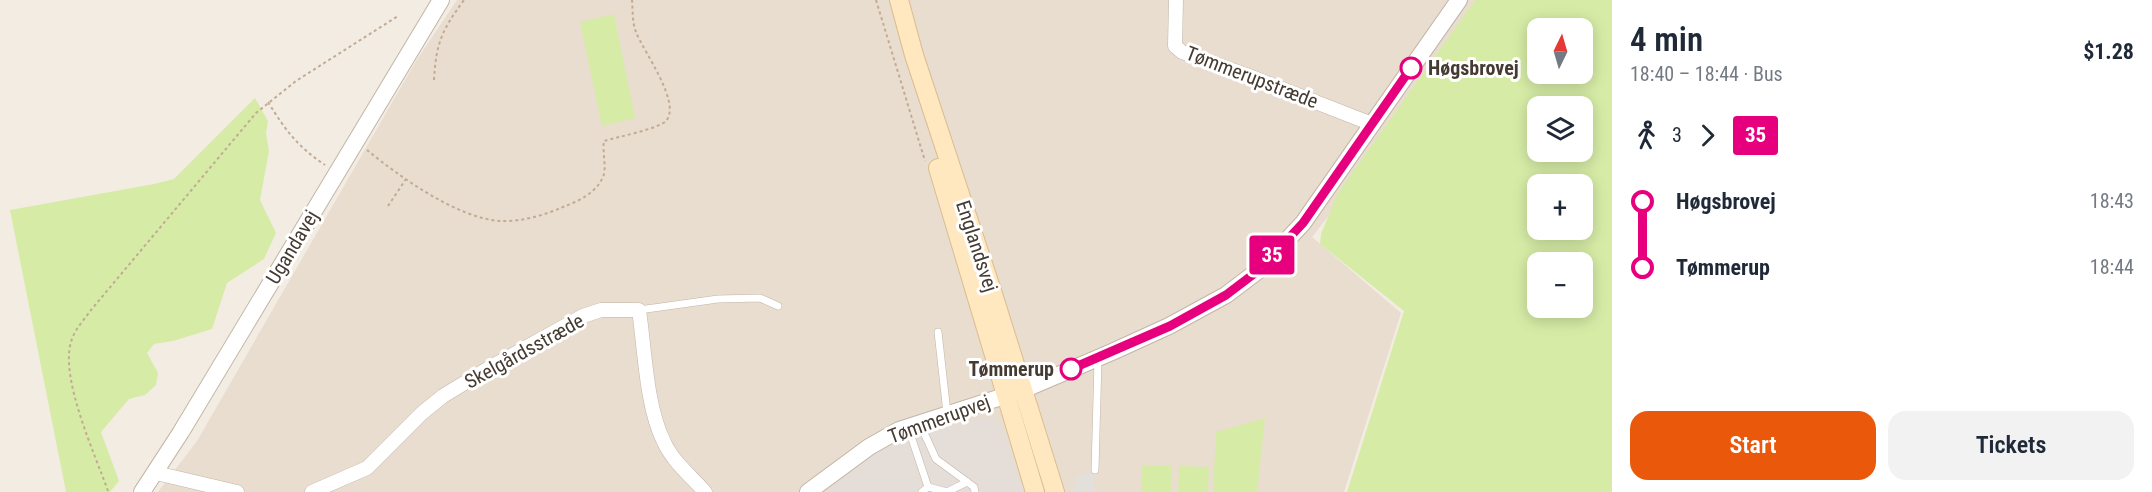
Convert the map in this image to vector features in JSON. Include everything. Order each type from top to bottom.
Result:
[{"type":"main road","name":"Englandsvej","points":[[885,0],[1014,392],[1055,492]]},
{"type":"main road","name":"Englandsvej","points":[[899,0],[1014,392],[1035,492]]},
{"type":"street","name":"Ugandavej","points":[[142,492],[156,473],[441,0]]},
{"type":"street","name":"Tømmerupstræde","points":[[1176,0],[1175,46],[1182,52],[1372,124]]},
{"type":"street","name":"Tømmerupvej","points":[[808,492],[869,447],[914,425],[1014,392],[1098,358],[1170,326],[1226,295],[1259,270],[1303,223],[1459,0]]},
{"type":"street","name":"Skelgårdsstræde","points":[[315,492],[368,468],[422,413],[443,396],[489,368],[583,316],[602,310],[639,310]]},
{"type":"street","points":[[639,310],[654,418],[664,444],[676,461],[705,492]]},
{"type":"street","points":[[156,473],[237,492]]},
{"type":"lane","points":[[639,310],[718,299],[760,298],[778,306]]},
{"type":"lane","points":[[938,332],[947,414]]},
{"type":"lane","points":[[1095,470],[1098,358]]},
{"type":"lane","points":[[914,425],[925,489],[947,492],[967,482]]},
{"type":"lane","points":[[914,425],[936,459],[974,487],[975,492]]},
{"type":"path","points":[[434,80],[441,35],[464,0]]},
{"type":"path","points":[[356,140],[423,191],[481,217],[501,221],[533,217],[553,212],[581,200],[597,187],[604,175],[604,141],[656,127],[666,121],[669,114],[668,93],[634,29],[632,0]]},
{"type":"path","points":[[108,491],[73,391],[69,372],[70,343],[75,332],[256,113],[296,81],[398,16]]},
{"type":"path","points":[[268,102],[283,126],[304,151],[336,173]]},
{"type":"path","points":[[388,206],[406,179]]},
{"type":"shaded area","points":[[457,0],[1481,0],[1338,204],[1312,237],[1401,313],[1344,492],[158,492],[197,441],[416,61]]},
{"type":"shaded area","points":[[979,417],[996,418],[1004,430],[1024,492],[827,492],[874,453],[900,442]]},
{"type":"shaded area","points":[[1095,470],[1093,492],[1074,492],[1075,476]]},
{"type":"green space","points":[[1475,0],[1612,0],[1612,492],[1347,492],[1404,311],[1320,244],[1321,234],[1338,193]]},
{"type":"green space","points":[[614,14],[635,118],[602,126],[580,22]]},
{"type":"green space","points":[[255,98],[268,121],[266,133],[269,151],[260,200],[276,233],[264,259],[227,283],[212,329],[173,341],[154,344],[147,353],[158,373],[156,385],[145,395],[129,399],[101,432],[119,481],[110,492],[66,492],[10,210],[174,179]]},
{"type":"green space","points":[[1265,418],[1257,492],[1213,492],[1216,432]]},
{"type":"green space","points":[[1142,465],[1172,466],[1171,492],[1141,492]]},
{"type":"green space","points":[[1179,466],[1209,467],[1208,492],[1178,492]]},
{"type":"bus line","name":"35","points":[[1071,369],[1170,326],[1226,295],[1259,270],[1303,223],[1411,68]]},
{"type":"place","name":"Høgsbrovej","points":[[1411,68]]},
{"type":"place","name":"Tømmerup","points":[[1071,369]]}]
